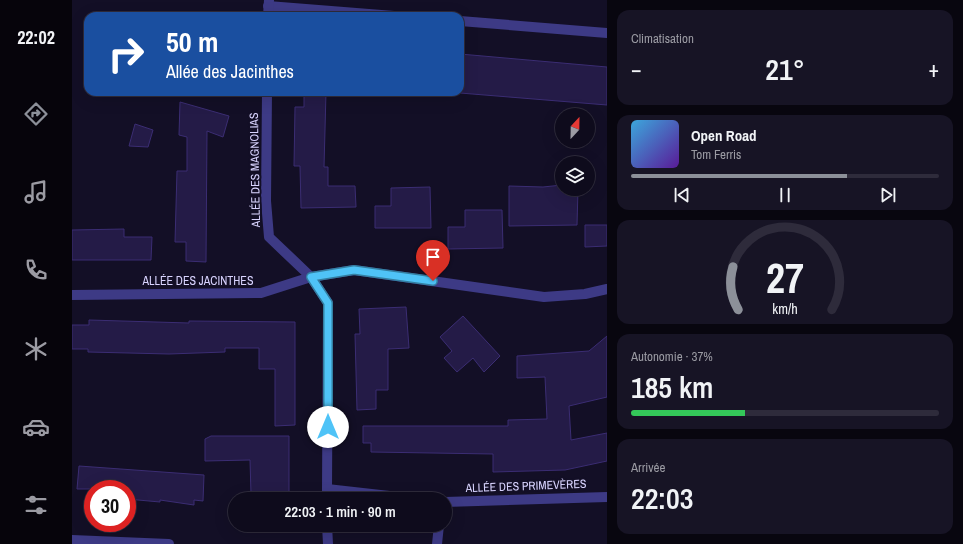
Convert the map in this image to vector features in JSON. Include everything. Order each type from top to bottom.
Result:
[{"type":"street","points":[[268,7],[338,12]]},
{"type":"street","points":[[464,21],[607,33]]},
{"type":"street","name":"ALLÉE DES MAGNOLIAS","points":[[267,96],[266,201],[269,237],[311,277],[328,303],[327,492]]},
{"type":"street","name":"ALLÉE DES JACINTHES","points":[[72,295],[261,293],[311,277],[354,270],[544,297],[586,294],[607,289]]},
{"type":"street","name":"ALLÉE DES PRIMEVÈRES","points":[[452,502],[607,497]]},
{"type":"street","points":[[327,532],[328,544]]},
{"type":"street","points":[[436,544],[437,532]]},
{"type":"street","points":[[75,541],[169,544]]},
{"type":"building","points":[[464,54],[607,67],[607,105],[464,93]]},
{"type":"building","points":[[304,96],[326,96],[324,167],[328,167],[328,186],[355,186],[356,207],[301,208],[300,166],[294,166],[295,107],[304,107]]},
{"type":"building","points":[[180,102],[229,116],[223,137],[207,131],[206,262],[186,261],[186,242],[175,242],[177,171],[187,171],[187,137],[179,135]]},
{"type":"building","points":[[135,124],[153,130],[148,147],[129,146]]},
{"type":"building","points":[[509,186],[555,186],[555,196],[578,196],[577,225],[509,226]]},
{"type":"building","points":[[430,187],[431,228],[375,228],[375,206],[391,206],[391,188]]},
{"type":"building","points":[[465,210],[502,210],[503,248],[448,249],[448,227],[465,227]]},
{"type":"building","points":[[585,225],[607,225],[607,246],[585,247]]},
{"type":"building","points":[[124,229],[124,237],[152,237],[151,260],[72,260],[72,230]]},
{"type":"building","points":[[406,307],[409,348],[388,349],[388,390],[376,390],[376,409],[357,410],[355,334],[360,334],[359,309]]},
{"type":"building","points":[[463,316],[500,356],[484,372],[473,358],[457,372],[444,358],[452,351],[440,337]]},
{"type":"building","points":[[89,320],[189,323],[189,321],[295,322],[295,425],[275,426],[275,369],[259,369],[259,348],[225,348],[225,352],[169,354],[88,352],[88,349],[72,349],[72,325],[89,325]]},
{"type":"building","points":[[607,336],[607,397],[569,406],[571,440],[607,433],[607,461],[565,470],[493,472],[493,454],[371,452],[371,443],[363,443],[363,426],[508,426],[508,420],[547,419],[545,377],[517,378],[517,356],[589,351]]},
{"type":"building","points":[[211,436],[289,436],[289,492],[251,492],[250,460],[205,461],[205,439]]},
{"type":"building","points":[[79,466],[204,475],[203,501],[194,500],[194,505],[160,500],[160,502],[136,500],[136,480],[84,480],[84,489],[77,489]]},
{"type":"route","points":[[328,427],[328,303],[311,277],[354,270],[433,281]]}]
